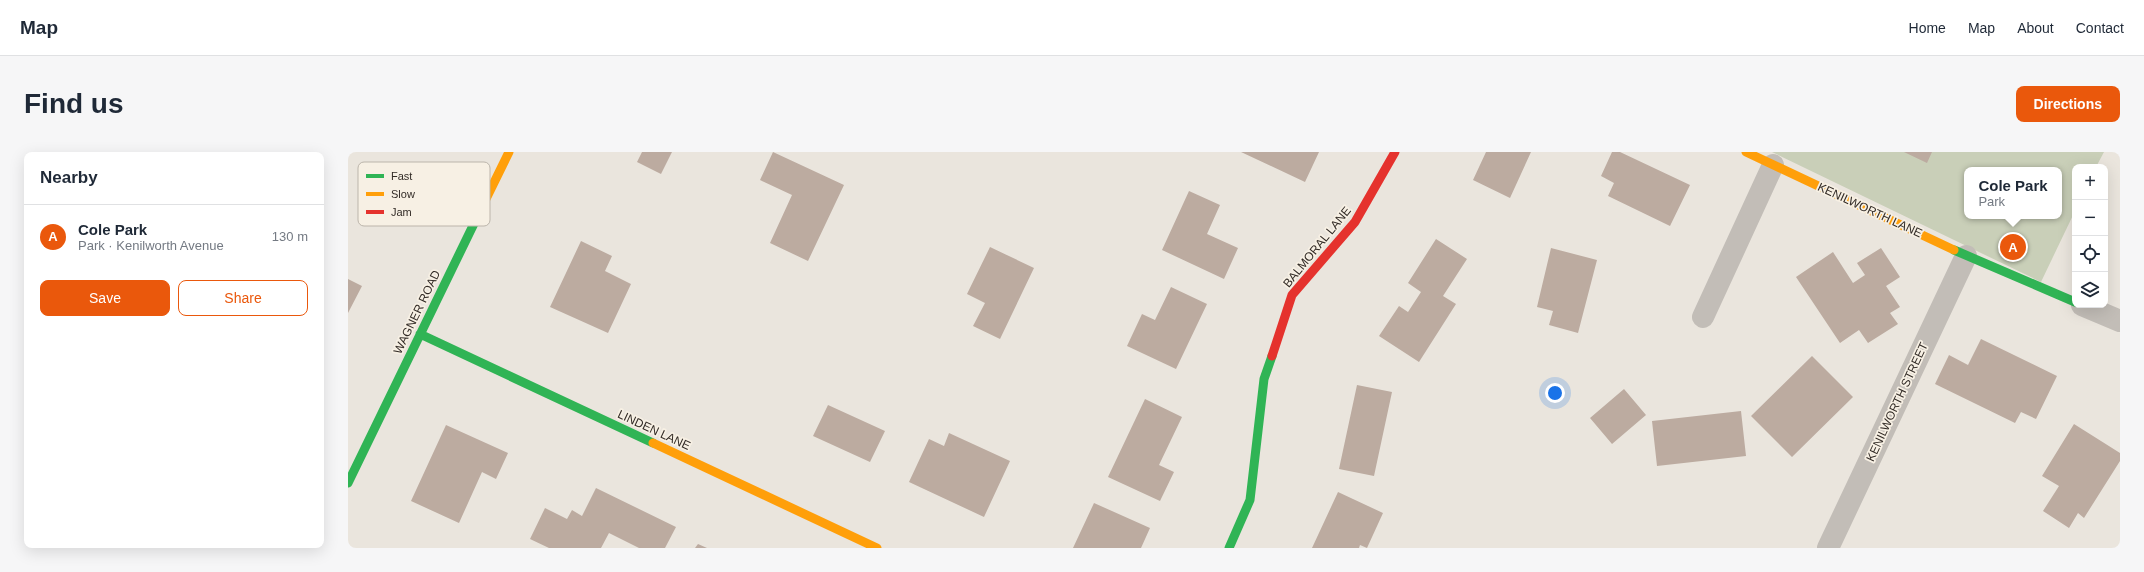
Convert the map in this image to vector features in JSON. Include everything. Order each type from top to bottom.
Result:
[{"type":"street","name":"WAGNER ROAD","points":[[490,191],[509,152]]},
{"type":"street","name":"BALMORAL LANE","points":[[1229,548],[1250,500],[1264,379],[1292,295],[1355,222],[1395,152]]},
{"type":"street","name":"KENILWORTH LANE","points":[[1746,152],[1966,256],[2072,301]]},
{"type":"street","points":[[1703,317],[1774,165]]},
{"type":"street","name":"WAGNER ROAD","points":[[348,483],[473,226]]},
{"type":"street","name":"KENILWORTH STREET","points":[[1828,548],[1966,256]]},
{"type":"street","points":[[2089,308],[2120,321]]},
{"type":"street","name":"LINDEN LANE","points":[[420,334],[877,548]]},
{"type":"green space","points":[[1772,152],[2104,152],[2098,164],[2072,164],[2072,217],[2041,282]]},
{"type":"building","points":[[642,152],[672,152],[661,174],[637,162]]},
{"type":"building","points":[[773,152],[844,185],[808,261],[770,243],[792,195],[760,180]]},
{"type":"building","points":[[1241,152],[1319,152],[1305,182]]},
{"type":"building","points":[[1486,152],[1531,152],[1510,198],[1473,180]]},
{"type":"building","points":[[1612,152],[1620,152],[1690,185],[1670,226],[1608,196],[1614,183],[1601,176]]},
{"type":"building","points":[[1904,152],[1932,152],[1927,163]]},
{"type":"building","points":[[1189,191],[1220,205],[1207,234],[1238,248],[1224,279],[1162,250]]},
{"type":"building","points":[[1436,239],[1467,259],[1443,296],[1456,304],[1419,362],[1379,336],[1399,306],[1408,312],[1421,292],[1408,283]]},
{"type":"building","points":[[581,241],[612,256],[605,271],[631,284],[608,333],[550,307]]},
{"type":"building","points":[[990,247],[1034,268],[1000,339],[973,326],[985,303],[967,294]]},
{"type":"building","points":[[1551,248],[1597,260],[1578,333],[1549,325],[1553,311],[1537,307]]},
{"type":"building","points":[[1881,248],[1900,277],[1886,286],[1900,307],[1890,313],[1898,324],[1868,343],[1859,330],[1840,343],[1796,277],[1833,252],[1853,283],[1865,275],[1857,263]]},
{"type":"building","points":[[348,279],[362,286],[348,313]]},
{"type":"building","points":[[1171,287],[1207,304],[1176,369],[1127,346],[1142,314],[1155,320]]},
{"type":"building","points":[[1981,339],[2057,376],[2036,419],[2021,412],[2015,423],[1935,384],[1949,355],[1968,365]]},
{"type":"building","points":[[1812,356],[1853,397],[1792,457],[1751,416]]},
{"type":"building","points":[[1357,385],[1392,392],[1374,476],[1339,469]]},
{"type":"building","points":[[1624,389],[1646,415],[1612,444],[1590,418]]},
{"type":"building","points":[[1145,399],[1182,417],[1159,465],[1174,472],[1160,501],[1108,477]]},
{"type":"building","points":[[828,405],[885,431],[870,462],[813,436]]},
{"type":"building","points":[[1741,411],[1746,456],[1657,466],[1652,421]]},
{"type":"building","points":[[2074,424],[2120,453],[2120,461],[2084,518],[2078,513],[2069,528],[2043,511],[2059,486],[2042,476]]},
{"type":"building","points":[[446,425],[508,453],[496,479],[482,472],[459,523],[411,501]]},
{"type":"building","points":[[949,433],[1010,461],[984,517],[909,482],[929,439],[944,446]]},
{"type":"building","points":[[596,488],[676,527],[665,548],[639,548],[609,533],[601,548],[549,548],[530,539],[545,508],[567,519],[572,510],[582,516]]},
{"type":"building","points":[[1338,492],[1383,513],[1367,548],[1360,545],[1359,548],[1312,548]]},
{"type":"building","points":[[1094,503],[1150,528],[1141,548],[1073,548]]},
{"type":"building","points":[[698,544],[707,548],[695,548]]},
{"type":"traffic: fast","points":[[348,483],[473,226]]},
{"type":"traffic: fast","points":[[1954,250],[2072,301]]},
{"type":"traffic: fast","points":[[420,334],[653,443]]},
{"type":"traffic: fast","points":[[1229,548],[1250,500],[1264,379],[1272,356]]},
{"type":"traffic: slow","points":[[490,191],[509,152]]},
{"type":"traffic: slow","points":[[1746,152],[1954,250]]},
{"type":"traffic: slow","points":[[653,443],[877,548]]},
{"type":"traffic: jam","points":[[1272,356],[1292,295],[1355,222],[1395,152]]},
{"type":"place","name":"Cole Park","points":[[2013,247]]}]
